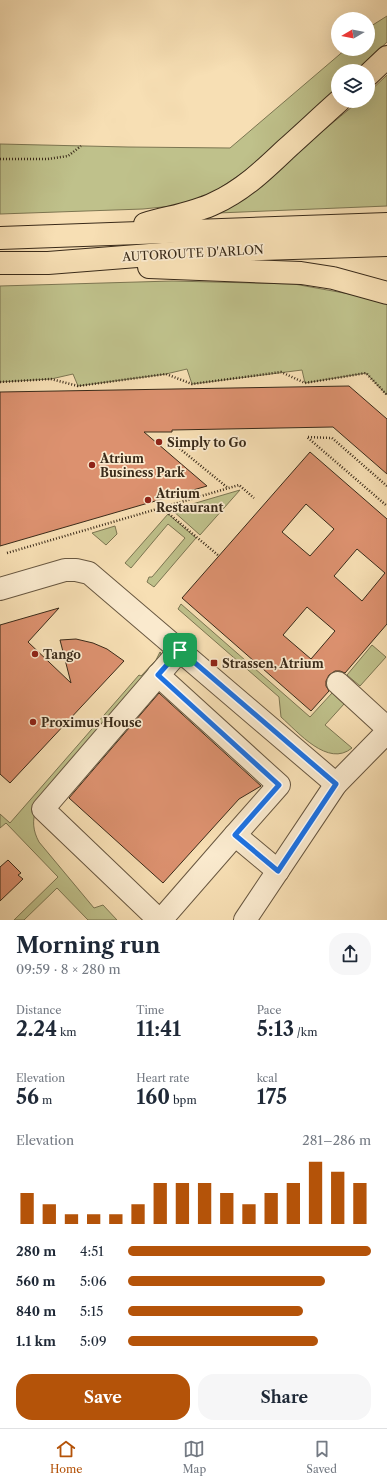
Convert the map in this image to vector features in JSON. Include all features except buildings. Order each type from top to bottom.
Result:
[{"type":"highway","points":[[375,68],[387,57]]},
{"type":"highway","points":[[118,233],[167,217],[191,212],[215,203],[239,189],[262,172],[331,108]]},
{"type":"highway","name":"AUTOROUTE D'ARLON","points":[[0,238],[387,224]]},
{"type":"highway","name":"AUTOROUTE D'ARLON","points":[[0,263],[48,263],[201,251],[387,245]]},
{"type":"highway","points":[[48,263],[301,273],[333,278],[387,292]]},
{"type":"street","points":[[0,589],[65,570],[76,570],[89,573],[336,784]]},
{"type":"street","points":[[158,675],[279,785],[160,920],[43,809],[158,675],[180,650]]},
{"type":"street","points":[[338,683],[387,728]]},
{"type":"street","points":[[245,920],[336,784],[387,732]]},
{"type":"street","points":[[235,835],[278,871]]},
{"type":"path","points":[[0,159],[48,159],[68,156],[81,146]]},
{"type":"path","points":[[0,382],[51,378],[78,386],[166,374],[192,384],[281,372],[305,383],[366,373],[387,395]]},
{"type":"path","points":[[387,486],[332,438],[307,437],[387,506]]},
{"type":"path","points":[[168,439],[228,488]]},
{"type":"path","points":[[7,553],[239,485],[254,498]]},
{"type":"path","points":[[162,508],[219,556]]},
{"type":"green space","points":[[387,16],[387,42],[375,53],[375,24]]},
{"type":"green space","points":[[338,56],[372,56],[363,64],[331,64],[331,94],[254,165],[211,194],[182,205],[143,209],[0,214],[0,144],[230,148]]},
{"type":"green space","points":[[387,75],[387,206],[218,213],[266,178],[351,108],[375,108],[375,86]]},
{"type":"green space","points":[[172,281],[294,284],[355,295],[387,304],[387,395],[366,373],[305,383],[302,370],[192,384],[187,369],[166,374],[78,386],[73,374],[51,379],[0,382],[0,286]]},
{"type":"green space","points":[[240,490],[200,535],[172,510]]},
{"type":"green space","points":[[168,514],[196,538],[154,587],[147,582],[149,577],[152,577],[185,538],[168,524],[131,568],[125,563]]},
{"type":"green space","points":[[115,526],[117,534],[106,545],[92,533]]},
{"type":"green space","points":[[181,604],[310,717],[332,693],[344,704],[325,725],[352,748],[343,753],[333,754],[323,751],[305,739],[281,717],[279,697],[178,609]]},
{"type":"green space","points":[[372,645],[386,657],[360,686],[347,675]]},
{"type":"green space","points":[[160,652],[160,658],[36,809],[34,818],[34,830],[39,842],[94,908],[103,905],[117,920],[88,920],[57,888],[24,920],[14,920],[58,877],[6,823],[0,828],[0,814],[10,823],[139,675],[141,676],[156,660]]},
{"type":"place","name":"Simply to Go","points":[[159,442]]},
{"type":"place","name":"Atrium Business Park","points":[[92,465]]},
{"type":"place","name":"Atrium Restaurant","points":[[148,500]]},
{"type":"place","name":"Tango","points":[[35,654]]},
{"type":"place","name":"Strassen, Atrium","points":[[214,663]]},
{"type":"place","name":"Proximus House","points":[[33,722]]},
{"type":"route","points":[[180,650],[336,784],[278,871],[235,835],[279,785],[158,675],[180,650]]}]
